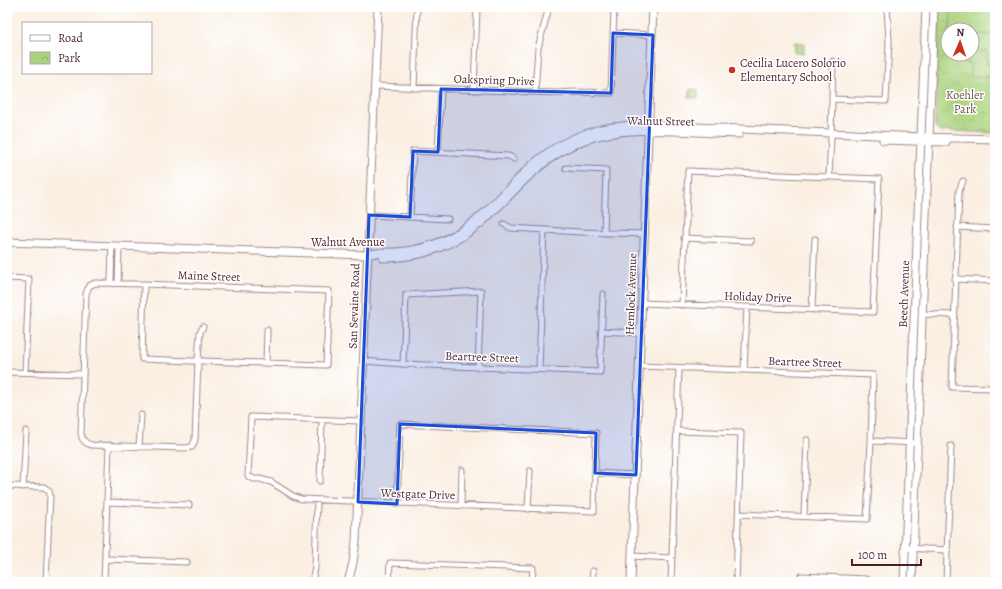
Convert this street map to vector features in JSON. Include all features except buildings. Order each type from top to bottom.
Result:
[{"type":"street","name":"San Sevaine Road","points":[[348,582],[353,563],[356,541],[378,7]]},
{"type":"street","points":[[414,88],[417,7]]},
{"type":"street","points":[[474,90],[477,7]]},
{"type":"street","points":[[536,92],[538,48],[549,7]]},
{"type":"street","points":[[614,7],[613,33],[653,35]]},
{"type":"street","name":"Hemlock Avenue","points":[[631,582],[653,7]]},
{"type":"street","points":[[832,99],[886,101],[889,42],[887,7]]},
{"type":"street","name":"Beech Avenue","points":[[904,582],[926,7]]},
{"type":"street","name":"Beech Avenue","points":[[912,582],[934,7]]},
{"type":"street","name":"Oakspring Drive","points":[[375,86],[536,92],[611,93],[613,33]]},
{"type":"street","points":[[682,305],[688,171],[829,177],[833,61]]},
{"type":"street","points":[[438,152],[441,88]]},
{"type":"street","name":"Walnut Avenue","points":[[7,242],[367,255],[374,253],[407,251],[437,243],[466,228],[479,218],[539,159],[577,136],[602,129],[627,126],[649,128]]},
{"type":"street","name":"Walnut Street","points":[[649,128],[921,140],[995,139]]},
{"type":"street","name":"Walnut Street","points":[[929,140],[995,144]]},
{"type":"street","points":[[410,217],[414,152],[509,156],[514,159]]},
{"type":"street","points":[[566,168],[606,170],[604,233]]},
{"type":"street","name":"Holiday Drive","points":[[642,303],[873,312],[879,179],[829,177]]},
{"type":"street","points":[[963,182],[958,191],[952,386],[995,388]]},
{"type":"street","points":[[369,215],[448,219]]},
{"type":"street","points":[[504,224],[511,228],[645,234]]},
{"type":"street","points":[[957,227],[995,229]]},
{"type":"street","points":[[538,369],[544,230]]},
{"type":"street","points":[[684,238],[751,240]]},
{"type":"street","points":[[812,310],[815,239]]},
{"type":"street","points":[[111,283],[116,246]]},
{"type":"street","points":[[116,246],[118,283]]},
{"type":"street","points":[[7,278],[29,279],[25,372]]},
{"type":"street","points":[[956,279],[995,281]]},
{"type":"street","name":"Maine Street","points":[[83,374],[86,294],[89,286],[95,283],[329,291],[326,365],[266,364]]},
{"type":"street","points":[[144,284],[142,359],[266,364],[267,330]]},
{"type":"street","points":[[403,364],[406,295],[481,291],[478,367]]},
{"type":"street","points":[[603,294],[601,331],[641,333]]},
{"type":"street","points":[[744,370],[747,307]]},
{"type":"street","points":[[914,314],[955,315]]},
{"type":"street","points":[[7,372],[83,374],[81,437],[84,442],[89,444],[185,448],[192,446],[194,440],[200,332],[203,327]]},
{"type":"street","name":"Beartree Street","points":[[363,361],[600,372],[601,331]]},
{"type":"street","name":"Beartree Street","points":[[640,366],[873,375],[871,441]]},
{"type":"street","points":[[671,582],[679,368]]},
{"type":"street","points":[[139,446],[141,415]]},
{"type":"street","name":"Westgate Drive","points":[[322,420],[250,417],[248,476],[254,479],[271,482],[293,496],[301,499],[594,512],[595,473]]},
{"type":"street","points":[[320,481],[322,420],[360,421]]},
{"type":"street","points":[[397,504],[400,424],[596,433],[595,473],[636,475]]},
{"type":"street","points":[[677,430],[741,433],[736,582]]},
{"type":"street","points":[[23,487],[26,431]]},
{"type":"street","points":[[804,516],[807,440]]},
{"type":"street","points":[[739,514],[867,519],[871,441],[917,443]]},
{"type":"street","points":[[104,582],[109,445]]},
{"type":"street","points":[[946,582],[951,446]]},
{"type":"street","points":[[461,506],[462,470]]},
{"type":"street","points":[[528,509],[530,472]]},
{"type":"street","points":[[7,486],[44,488],[47,489],[50,495],[46,582]]},
{"type":"street","points":[[312,582],[315,568],[317,500]]},
{"type":"street","points":[[107,502],[189,505]]},
{"type":"street","points":[[905,548],[947,550]]},
{"type":"street","points":[[632,556],[672,558]]},
{"type":"street","points":[[105,559],[187,562]]},
{"type":"street","points":[[389,582],[390,563],[533,568],[532,582]]},
{"type":"street","points":[[592,582],[593,571]]},
{"type":"street","points":[[800,582],[801,576],[866,581]]},
{"type":"highlighted area","points":[[613,33],[653,35],[636,475],[595,473],[596,433],[400,424],[397,504],[358,502],[369,215],[410,217],[413,151],[438,152],[441,89],[611,93]]},
{"type":"green space","name":"Koehler Park","points":[[939,7],[995,7],[995,133],[938,131],[935,127]]},
{"type":"green space","points":[[951,7],[995,7],[995,35],[980,34],[980,22],[950,22]]},
{"type":"green space","points":[[795,42],[804,43],[804,53],[794,53]]},
{"type":"green space","points":[[980,51],[987,51],[987,64],[992,64],[991,77],[970,76],[970,63],[965,63],[980,62]]},
{"type":"green space","points":[[690,89],[698,90],[698,98],[689,98]]},
{"type":"place","name":"Cecilia Lucero Solorio Elementary School","points":[[732,70]]}]
